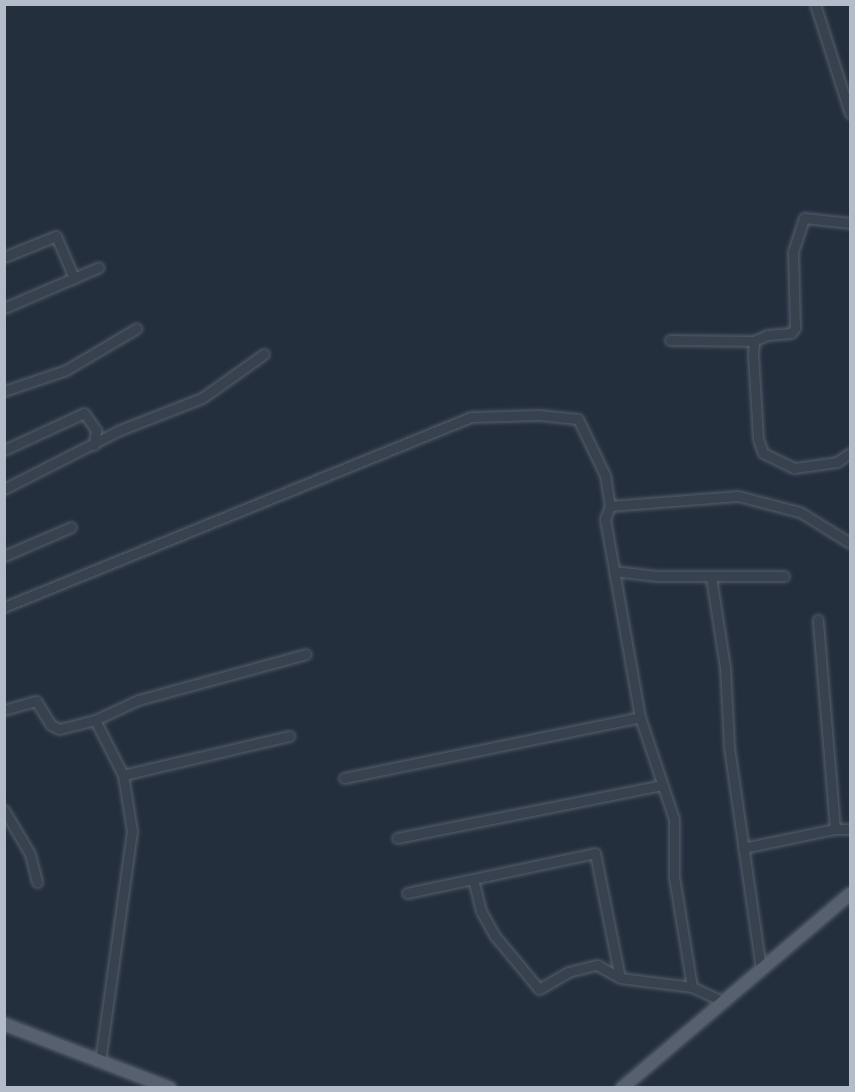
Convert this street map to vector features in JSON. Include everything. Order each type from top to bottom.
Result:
[{"type":"main road","points":[[622,1088],[850,894]]},
{"type":"main road","points":[[4,1024],[100,1063],[170,1088]]},
{"type":"street","points":[[815,4],[850,114]]},
{"type":"street","points":[[670,340],[754,341],[766,335],[791,333],[795,328],[794,252],[804,218],[850,223]]},
{"type":"street","points":[[4,258],[56,236],[74,278]]},
{"type":"street","points":[[4,308],[99,267]]},
{"type":"street","points":[[4,391],[66,370],[137,328]]},
{"type":"street","points":[[754,341],[759,439],[763,453],[794,468],[837,462],[850,453]]},
{"type":"street","points":[[4,489],[94,445],[202,398],[264,354]]},
{"type":"street","points":[[4,450],[84,413],[96,430],[94,445]]},
{"type":"street","points":[[4,607],[471,417],[539,415],[578,419],[605,475],[610,506],[605,519],[640,717],[674,819],[674,877],[692,987]]},
{"type":"street","points":[[610,506],[738,496],[800,512],[850,543]]},
{"type":"street","points":[[4,556],[70,527]]},
{"type":"street","points":[[614,571],[711,577],[784,576]]},
{"type":"street","points":[[711,577],[725,667],[729,747],[761,970]]},
{"type":"street","points":[[818,620],[836,829]]},
{"type":"street","points":[[4,710],[36,701],[51,725],[59,729],[95,720],[138,699],[306,654]]},
{"type":"street","points":[[344,778],[640,717]]},
{"type":"street","points":[[95,720],[123,775],[132,831],[100,1063]]},
{"type":"street","points":[[123,775],[289,736]]},
{"type":"street","points":[[397,838],[663,785]]},
{"type":"street","points":[[4,810],[30,854],[37,882]]},
{"type":"street","points":[[743,848],[836,829],[850,829]]},
{"type":"street","points":[[407,893],[595,853],[620,978]]},
{"type":"street","points":[[473,879],[481,911],[495,936],[539,989],[568,972],[597,965],[620,978],[692,987],[724,1002]]}]
